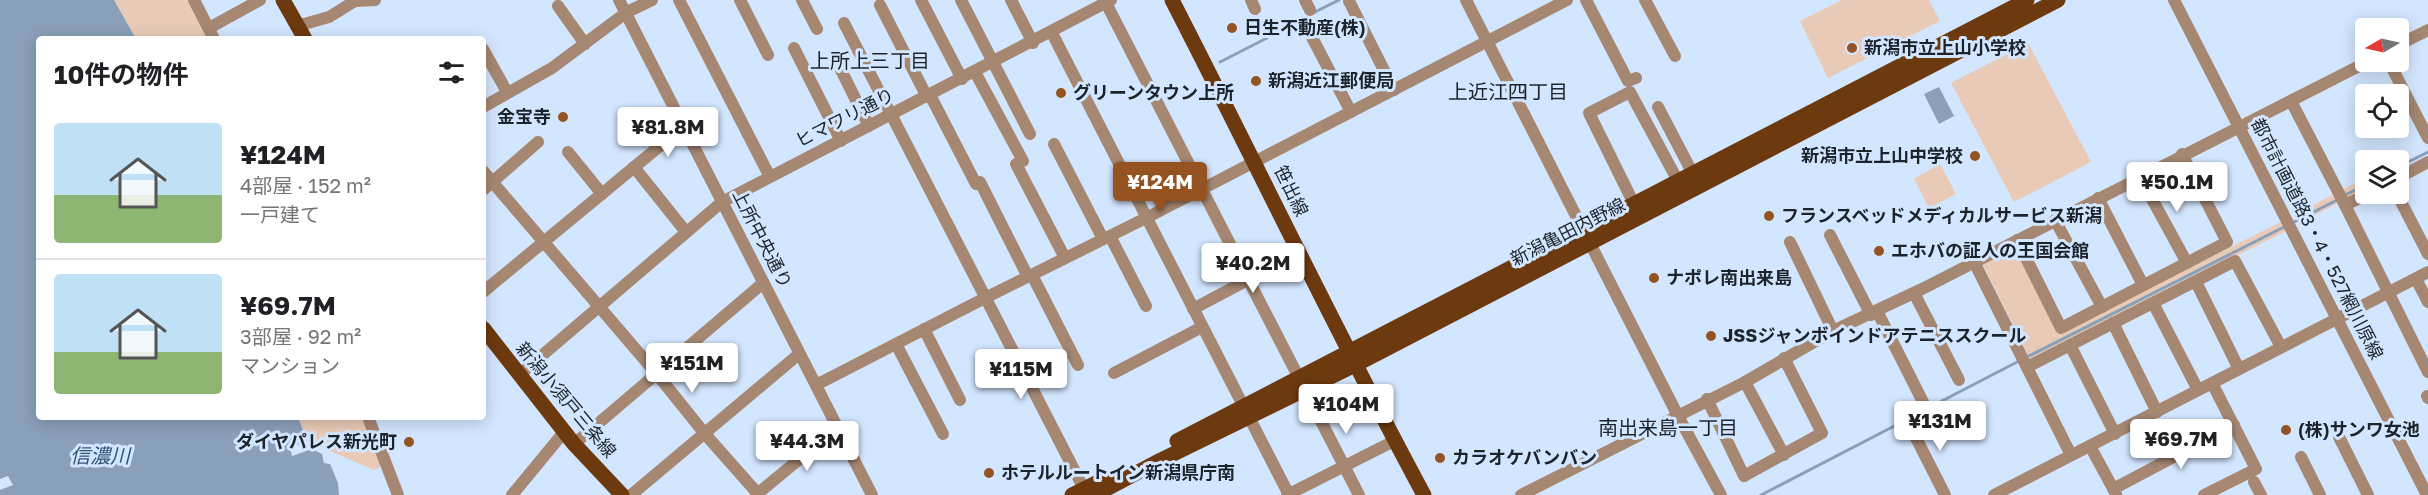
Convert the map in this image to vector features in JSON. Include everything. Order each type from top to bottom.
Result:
[{"type":"main road","points":[[283,0],[301,32]]},
{"type":"main road","name":"笹出線","points":[[1172,0],[1256,162],[1352,359],[1424,495]]},
{"type":"main road","name":"新潟亀田内野線","points":[[1588,236],[1634,204],[2027,0]]},
{"type":"main road","name":"新潟亀田内野線","points":[[1084,493],[1161,460],[1246,412],[1588,236],[2058,0]]},
{"type":"main road","name":"新潟小須戸三条線","points":[[486,332],[569,438],[622,495]]},
{"type":"street","points":[[194,0],[212,33],[260,0]]},
{"type":"street","points":[[301,32],[355,1],[375,0]]},
{"type":"street","name":"上所中央通り","points":[[619,0],[872,495]]},
{"type":"street","points":[[486,105],[552,68],[627,12],[652,0]]},
{"type":"street","points":[[679,0],[771,177]]},
{"type":"street","points":[[740,0],[768,55]]},
{"type":"street","points":[[802,0],[817,29]]},
{"type":"street","points":[[921,0],[962,79]]},
{"type":"street","points":[[961,0],[1030,134]]},
{"type":"street","points":[[1011,0],[1033,43]]},
{"type":"street","points":[[1466,0],[1720,495]]},
{"type":"street","points":[[816,385],[1256,162],[1567,0]]},
{"type":"street","points":[[1586,0],[1628,81],[1636,78]]},
{"type":"street","points":[[1645,0],[1675,56]]},
{"type":"street","name":"都市計画道路3・4・527網川原線","points":[[2174,0],[2427,495]]},
{"type":"street","points":[[1109,1],[1201,190],[1359,495]]},
{"type":"street","name":"ヒマワリ通り","points":[[519,375],[722,202],[1033,43],[1109,1]]},
{"type":"street","points":[[1349,1],[1394,90]]},
{"type":"street","points":[[880,5],[1078,365]]},
{"type":"street","points":[[558,6],[585,44]]},
{"type":"street","points":[[1306,11],[1351,112]]},
{"type":"street","points":[[844,23],[1084,493]]},
{"type":"street","points":[[1052,33],[1288,495],[1394,441]]},
{"type":"street","points":[[2409,40],[2427,33]]},
{"type":"street","points":[[794,48],[841,141]]},
{"type":"street","points":[[486,54],[507,92]]},
{"type":"street","points":[[835,58],[869,126]]},
{"type":"street","points":[[1521,495],[1677,414],[1745,382],[1833,331],[1914,293],[2182,154],[2355,68]]},
{"type":"street","points":[[975,72],[1065,258]]},
{"type":"street","points":[[2394,72],[2428,138]]},
{"type":"street","points":[[1634,204],[1589,113],[1630,92],[1678,182]]},
{"type":"street","points":[[2291,101],[2346,205],[2428,372]]},
{"type":"street","points":[[1658,107],[1693,174]]},
{"type":"street","points":[[486,290],[684,126]]},
{"type":"street","points":[[538,142],[488,186],[545,242],[758,495],[837,428]]},
{"type":"street","points":[[1054,144],[1146,306]]},
{"type":"street","points":[[568,152],[602,194]]},
{"type":"street","points":[[2017,240],[2061,328],[2102,308],[2227,242],[2182,154]]},
{"type":"street","points":[[2409,172],[2428,162]]},
{"type":"street","points":[[634,166],[686,232]]},
{"type":"street","points":[[2140,177],[2187,263]]},
{"type":"street","points":[[2098,198],[2143,285]]},
{"type":"street","points":[[2346,205],[2355,200]]},
{"type":"street","points":[[2402,204],[2428,254]]},
{"type":"street","points":[[2055,220],[2102,308]]},
{"type":"street","points":[[1830,235],[1925,406]]},
{"type":"street","points":[[1790,242],[1833,331]]},
{"type":"street","points":[[1193,309],[1300,252]]},
{"type":"street","points":[[2024,361],[2070,345],[2235,261],[2281,347]]},
{"type":"street","points":[[1974,262],[2071,455]]},
{"type":"street","points":[[1994,495],[2428,272]]},
{"type":"street","points":[[2416,279],[2428,302]]},
{"type":"street","points":[[512,495],[569,438],[656,373],[763,282]]},
{"type":"street","points":[[2196,282],[2239,369]]},
{"type":"street","points":[[1914,293],[1959,380]]},
{"type":"street","points":[[2153,303],[2198,390]]},
{"type":"street","points":[[2113,323],[2157,411]]},
{"type":"street","points":[[1114,373],[1202,327]]},
{"type":"street","points":[[924,329],[960,400]]},
{"type":"street","points":[[896,344],[943,434]]},
{"type":"street","points":[[2070,345],[2115,434]]},
{"type":"street","points":[[631,495],[799,354]]},
{"type":"street","points":[[1707,399],[1744,476],[1784,455],[1822,433],[1784,358]]},
{"type":"street","points":[[1745,382],[1784,455]]},
{"type":"street","points":[[2204,495],[2256,469],[2212,383]]},
{"type":"street","points":[[369,420],[398,495]]},
{"type":"street","points":[[1908,422],[1945,495]]},
{"type":"street","points":[[2090,446],[2115,492],[2234,425]]},
{"type":"street","points":[[2339,437],[2368,495]]},
{"type":"street","points":[[2301,457],[2320,495]]},
{"type":"street","points":[[2254,482],[2261,495]]},
{"type":"shaded area","points":[[114,0],[189,0],[208,36],[134,36]]},
{"type":"shaded area","name":"新潟市立上山小学校","points":[[1842,0],[1929,0],[1940,21],[1828,78],[1800,21]]},
{"type":"shaded area","points":[[2028,43],[2091,162],[2014,202],[1951,83]]},
{"type":"shaded area","points":[[1940,164],[1956,194],[1929,208],[1914,179]]},
{"type":"shaded area","points":[[2355,183],[2355,194],[2300,223],[2294,215]]},
{"type":"shaded area","points":[[2281,222],[2286,231],[2030,359],[1982,263],[2015,244],[2060,333]]},
{"type":"shaded area","points":[[299,420],[365,420],[382,466],[374,470],[307,441]]},
{"type":"water","name":"信濃川","points":[[0,0],[114,0],[134,36],[36,36],[36,420],[299,420],[307,441],[290,448],[292,456],[312,449],[322,454],[324,463],[330,464],[338,483],[339,495],[0,495],[0,490],[13,485],[8,476],[0,479]]},
{"type":"water","points":[[1939,87],[1954,116],[1939,124],[1924,94]]},
{"type":"waterway","points":[[1313,13],[1339,0]]},
{"type":"waterway","points":[[1277,32],[1299,21]]},
{"type":"waterway","points":[[1220,62],[1267,38]]},
{"type":"waterway","points":[[2409,162],[2428,152]]},
{"type":"waterway","points":[[2345,195],[2355,190]]},
{"type":"waterway","points":[[2292,223],[2339,199]]},
{"type":"waterway","points":[[2027,357],[2286,226]]},
{"type":"waterway","points":[[1909,418],[2021,360]]},
{"type":"waterway","points":[[1761,495],[1904,421]]},
{"type":"place","name":"日生不動産(株)","points":[[1232,28]]},
{"type":"place","name":"新潟市立上山小学校","points":[[1852,48]]},
{"type":"place","name":"新潟近江郵便局","points":[[1256,81]]},
{"type":"place","name":"グリーンタウン上所","points":[[1061,93]]},
{"type":"place","name":"金宝寺","points":[[563,117]]},
{"type":"place","name":"新潟市立上山中学校","points":[[1975,156]]},
{"type":"place","name":"フランスベッドメディカルサービス新潟","points":[[1769,216]]},
{"type":"place","name":"エホバの証人の王国会館","points":[[1879,251]]},
{"type":"place","name":"ナポレ南出来島","points":[[1654,278]]},
{"type":"place","name":"JSSジャンボインドアテニススクール","points":[[1711,336]]},
{"type":"place","name":"(株)サンワ女池","points":[[2286,430]]},
{"type":"place","name":"ダイヤパレス新光町","points":[[409,442]]},
{"type":"place","name":"カラオケバンバン","points":[[1440,458]]},
{"type":"place","name":"ホテルルートイン新潟県庁南","points":[[989,473]]},
{"type":"district","name":"上所上三丁目","points":[[870,61]]},
{"type":"district","name":"上近江四丁目","points":[[1508,92]]},
{"type":"district","name":"南出来島一丁目","points":[[1668,428]]}]
